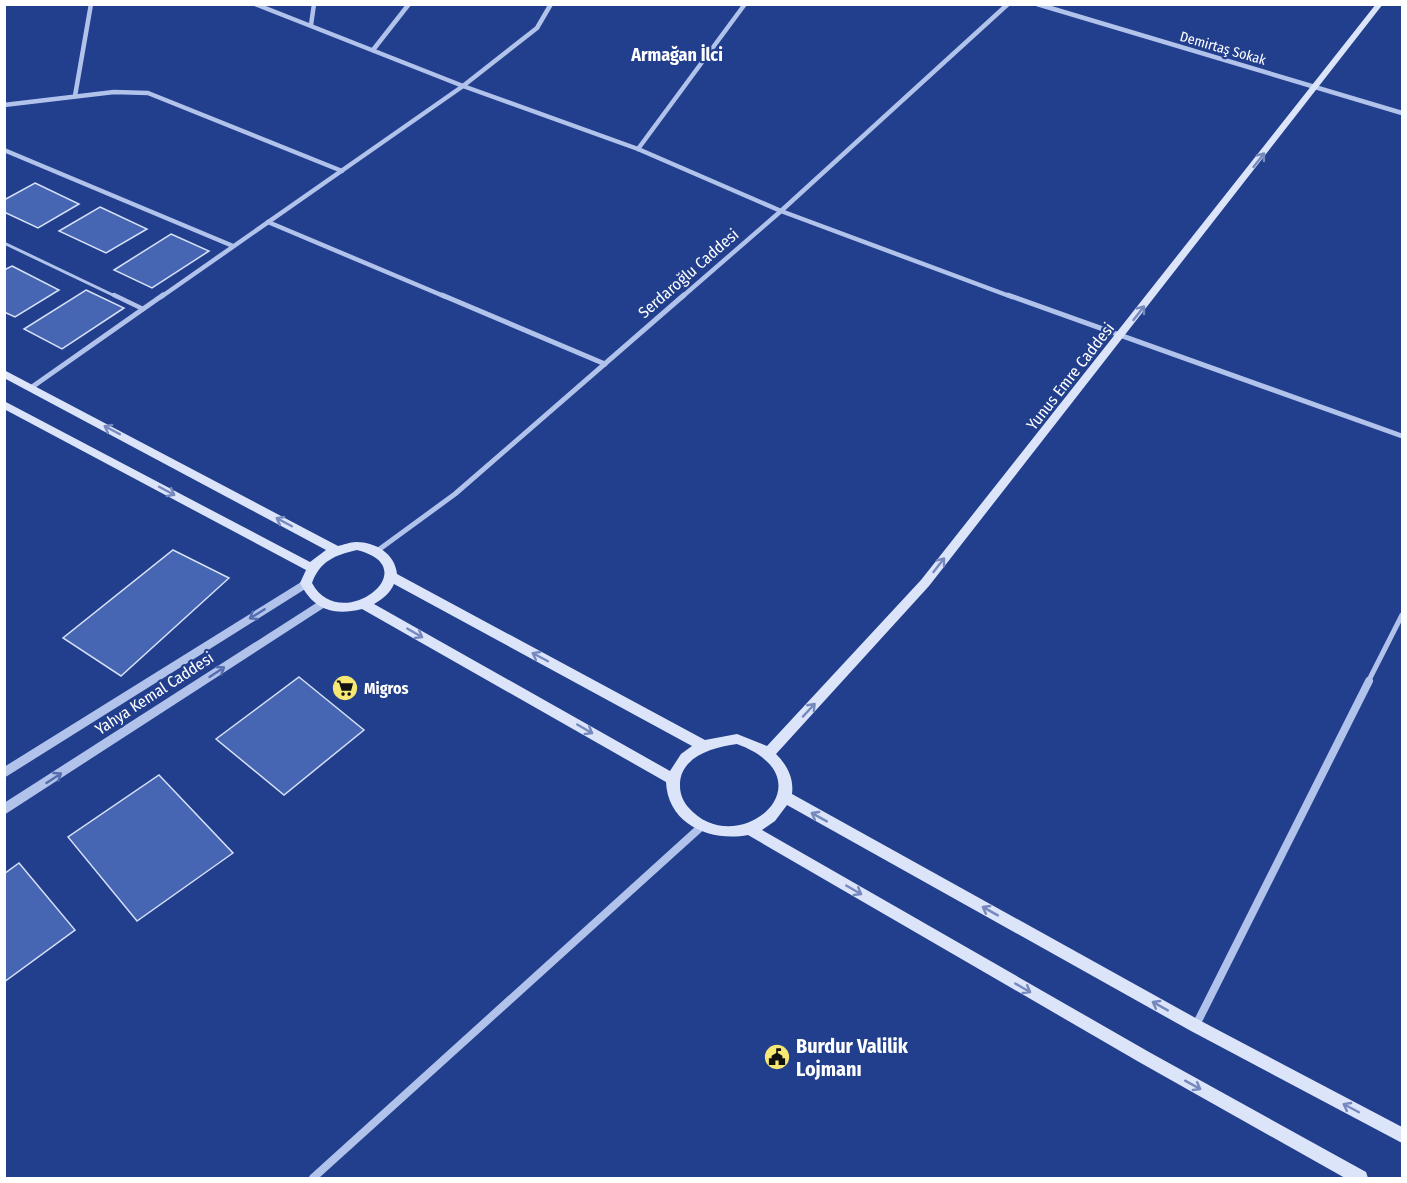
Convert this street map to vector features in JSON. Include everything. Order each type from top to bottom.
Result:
[{"type":"main road","name":"Yunus Emre Caddesi","points":[[769,753],[925,583],[1380,4]]},
{"type":"main road","points":[[4,373],[335,550]]},
{"type":"main road","points":[[4,404],[311,568]]},
{"type":"main road","points":[[357,546],[377,551],[389,562],[392,577],[382,593],[364,604],[342,608],[321,604],[309,592],[306,583],[311,568],[335,550],[357,546]]},
{"type":"main road","points":[[392,577],[702,745]]},
{"type":"main road","points":[[364,604],[674,780]]},
{"type":"main road","points":[[737,739],[754,743],[769,753],[780,765],[785,781],[784,797],[777,811],[765,822],[749,829],[717,831],[702,826],[680,806],[674,780],[679,766],[689,753],[702,745],[719,740],[737,739]]},
{"type":"main road","points":[[784,797],[1196,1026],[1402,1135]]},
{"type":"main road","points":[[749,829],[1144,1058],[1360,1179]]},
{"type":"street","points":[[75,96],[91,4]]},
{"type":"street","points":[[255,4],[463,86],[638,149],[782,210],[1120,337],[1402,436]]},
{"type":"street","points":[[311,25],[314,4]]},
{"type":"street","points":[[374,50],[409,4]]},
{"type":"street","points":[[32,387],[463,86],[537,28],[551,4]]},
{"type":"street","points":[[638,149],[745,4]]},
{"type":"street","name":"Serdaroğlu Caddesi","points":[[377,551],[455,494],[605,364],[782,210],[1008,4]]},
{"type":"street","name":"Demirtaş Sokak","points":[[1037,4],[1402,113]]},
{"type":"street","points":[[4,105],[114,92],[148,93],[342,171]]},
{"type":"street","points":[[4,150],[234,246]]},
{"type":"street","points":[[268,222],[605,364]]},
{"type":"street","name":"Yahya Kemal Caddesi","points":[[4,773],[306,583]]},
{"type":"street","name":"Yahya Kemal Caddesi","points":[[4,810],[321,604]]},
{"type":"street","points":[[1196,1026],[1402,615]]},
{"type":"street","points":[[313,1179],[702,826]]},
{"type":"lane","points":[[4,243],[143,309]]},
{"type":"building","points":[[35,183],[79,204],[38,228],[4,212],[4,200]]},
{"type":"building","points":[[100,207],[147,229],[106,253],[59,231]]},
{"type":"building","points":[[171,234],[209,251],[152,288],[114,270]]},
{"type":"building","points":[[12,266],[59,290],[15,317],[4,312],[4,270]]},
{"type":"building","points":[[86,290],[124,308],[62,349],[24,329]]},
{"type":"building","points":[[173,550],[229,578],[121,676],[63,638]]},
{"type":"building","points":[[299,677],[364,730],[284,795],[216,739]]},
{"type":"building","points":[[159,775],[233,853],[137,921],[68,837]]},
{"type":"building","points":[[19,863],[75,930],[4,982],[4,874]]},
{"type":"place","name":"Migros","points":[[345,688]]},
{"type":"place","name":"Burdur Valilik Lojmanı","points":[[777,1057]]},
{"type":"district","name":"Armağan İlci","points":[[677,55]]}]
